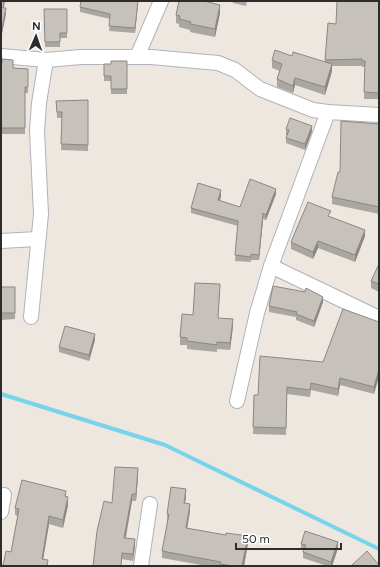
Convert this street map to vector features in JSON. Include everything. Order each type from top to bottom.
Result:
[{"type":"street","points":[[137,57],[161,1]]},
{"type":"street","points":[[1,56],[46,60],[81,57],[166,57],[218,63],[235,70],[252,84],[270,94],[313,110],[379,115]]},
{"type":"street","points":[[31,317],[41,214],[37,131],[39,103],[46,60]]},
{"type":"street","points":[[237,401],[257,313],[271,266],[328,112]]},
{"type":"street","points":[[1,241],[38,239]]},
{"type":"street","points":[[271,266],[379,318]]},
{"type":"street","points":[[1,512],[4,495]]},
{"type":"street","points":[[141,566],[150,504]]},
{"type":"building","points":[[1,1],[4,1],[3,8],[6,8],[1,33]]},
{"type":"building","points":[[81,1],[138,1],[135,28],[109,26],[110,14],[80,7]]},
{"type":"building","points":[[179,1],[204,1],[220,5],[215,29],[190,24],[191,22],[179,19],[180,16],[176,15]]},
{"type":"building","points":[[337,1],[379,1],[379,93],[364,92],[365,61],[362,61],[362,59],[325,60],[328,23],[336,24]]},
{"type":"building","points":[[44,9],[67,9],[67,33],[60,33],[60,42],[45,42]]},
{"type":"building","points":[[275,50],[292,56],[293,52],[332,64],[325,87],[295,78],[293,86],[277,79],[282,64],[272,60]]},
{"type":"building","points":[[2,59],[13,60],[13,68],[28,69],[28,87],[25,87],[25,128],[1,128]]},
{"type":"building","points":[[111,61],[127,61],[127,89],[111,89],[111,76],[104,76],[104,64],[111,64]]},
{"type":"building","points":[[88,100],[88,145],[61,144],[62,112],[57,112],[56,101]]},
{"type":"building","points":[[290,118],[312,126],[305,144],[286,138],[289,130],[286,129]]},
{"type":"building","points":[[341,121],[379,124],[379,207],[332,197],[338,172],[340,172]]},
{"type":"building","points":[[250,179],[276,189],[266,215],[263,213],[259,255],[251,254],[251,257],[235,255],[238,221],[191,208],[198,183],[221,190],[218,200],[240,207]]},
{"type":"building","points":[[308,202],[331,211],[328,216],[365,230],[355,255],[318,241],[313,252],[291,242]]},
{"type":"building","points":[[379,264],[379,284],[371,281]]},
{"type":"building","points":[[195,283],[220,284],[218,318],[233,319],[230,343],[217,342],[217,345],[187,341],[187,338],[180,337],[182,314],[193,315]]},
{"type":"building","points":[[273,286],[305,292],[306,288],[323,297],[314,321],[296,314],[297,312],[269,306]]},
{"type":"building","points":[[1,287],[15,287],[15,313],[1,313]]},
{"type":"building","points":[[343,309],[379,322],[379,369],[374,387],[340,378],[338,389],[311,383],[310,390],[287,387],[286,428],[253,427],[254,395],[258,395],[260,356],[323,362]]},
{"type":"building","points":[[65,326],[95,334],[89,355],[59,347]]},
{"type":"building","points":[[115,467],[138,468],[136,494],[132,494],[124,538],[135,539],[133,554],[122,553],[121,566],[93,566],[97,531],[104,501],[112,503]]},
{"type":"building","points":[[22,480],[66,491],[65,496],[68,497],[63,520],[49,516],[42,559],[48,560],[47,566],[3,566],[6,551],[11,552],[19,509],[15,508]]},
{"type":"building","points":[[171,487],[186,489],[184,503],[190,504],[186,528],[226,535],[226,533],[248,536],[242,566],[220,564],[221,562],[162,551],[169,514],[167,514]]},
{"type":"building","points":[[305,531],[338,542],[331,562],[303,552],[306,545],[301,544]]},
{"type":"building","points":[[367,551],[379,566],[351,566]]},
{"type":"waterway","points":[[1,394],[165,445],[379,549]]}]
